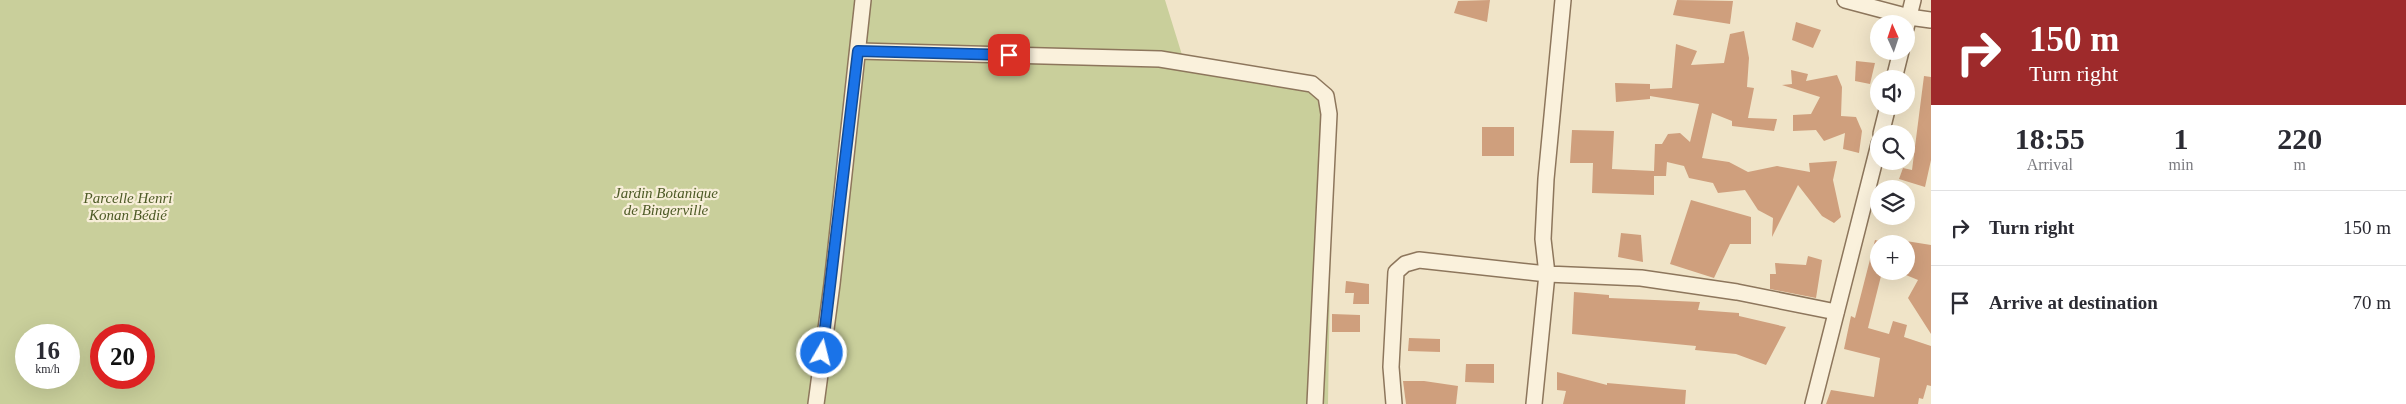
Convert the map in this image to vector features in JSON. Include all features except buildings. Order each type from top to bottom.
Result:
[{"type":"street","points":[[816,404],[863,0]]},
{"type":"street","points":[[1534,404],[1547,274],[1543,239],[1546,179],[1563,0]]},
{"type":"street","points":[[1845,0],[1888,15]]},
{"type":"street","points":[[1910,15],[1913,0]]},
{"type":"street","points":[[1915,21],[1931,20]]},
{"type":"street","points":[[858,51],[1160,59],[1312,84],[1326,96],[1328,114],[1315,404]]},
{"type":"street","points":[[1813,404],[1872,170]]},
{"type":"street","points":[[1394,404],[1391,367],[1396,272],[1406,264],[1419,260],[1547,274],[1641,278],[1737,292],[1836,312]]},
{"type":"green space","name":"Jardin Botanique de Bingerville","points":[[0,0],[1165,0],[1187,71],[1333,95],[1328,404],[0,404]]},
{"type":"route","points":[[822,353],[832,284],[858,51],[1009,55]]},
{"type":"park label","name":"Parcelle Henri Konan Bédié","points":[[128,206]]}]
